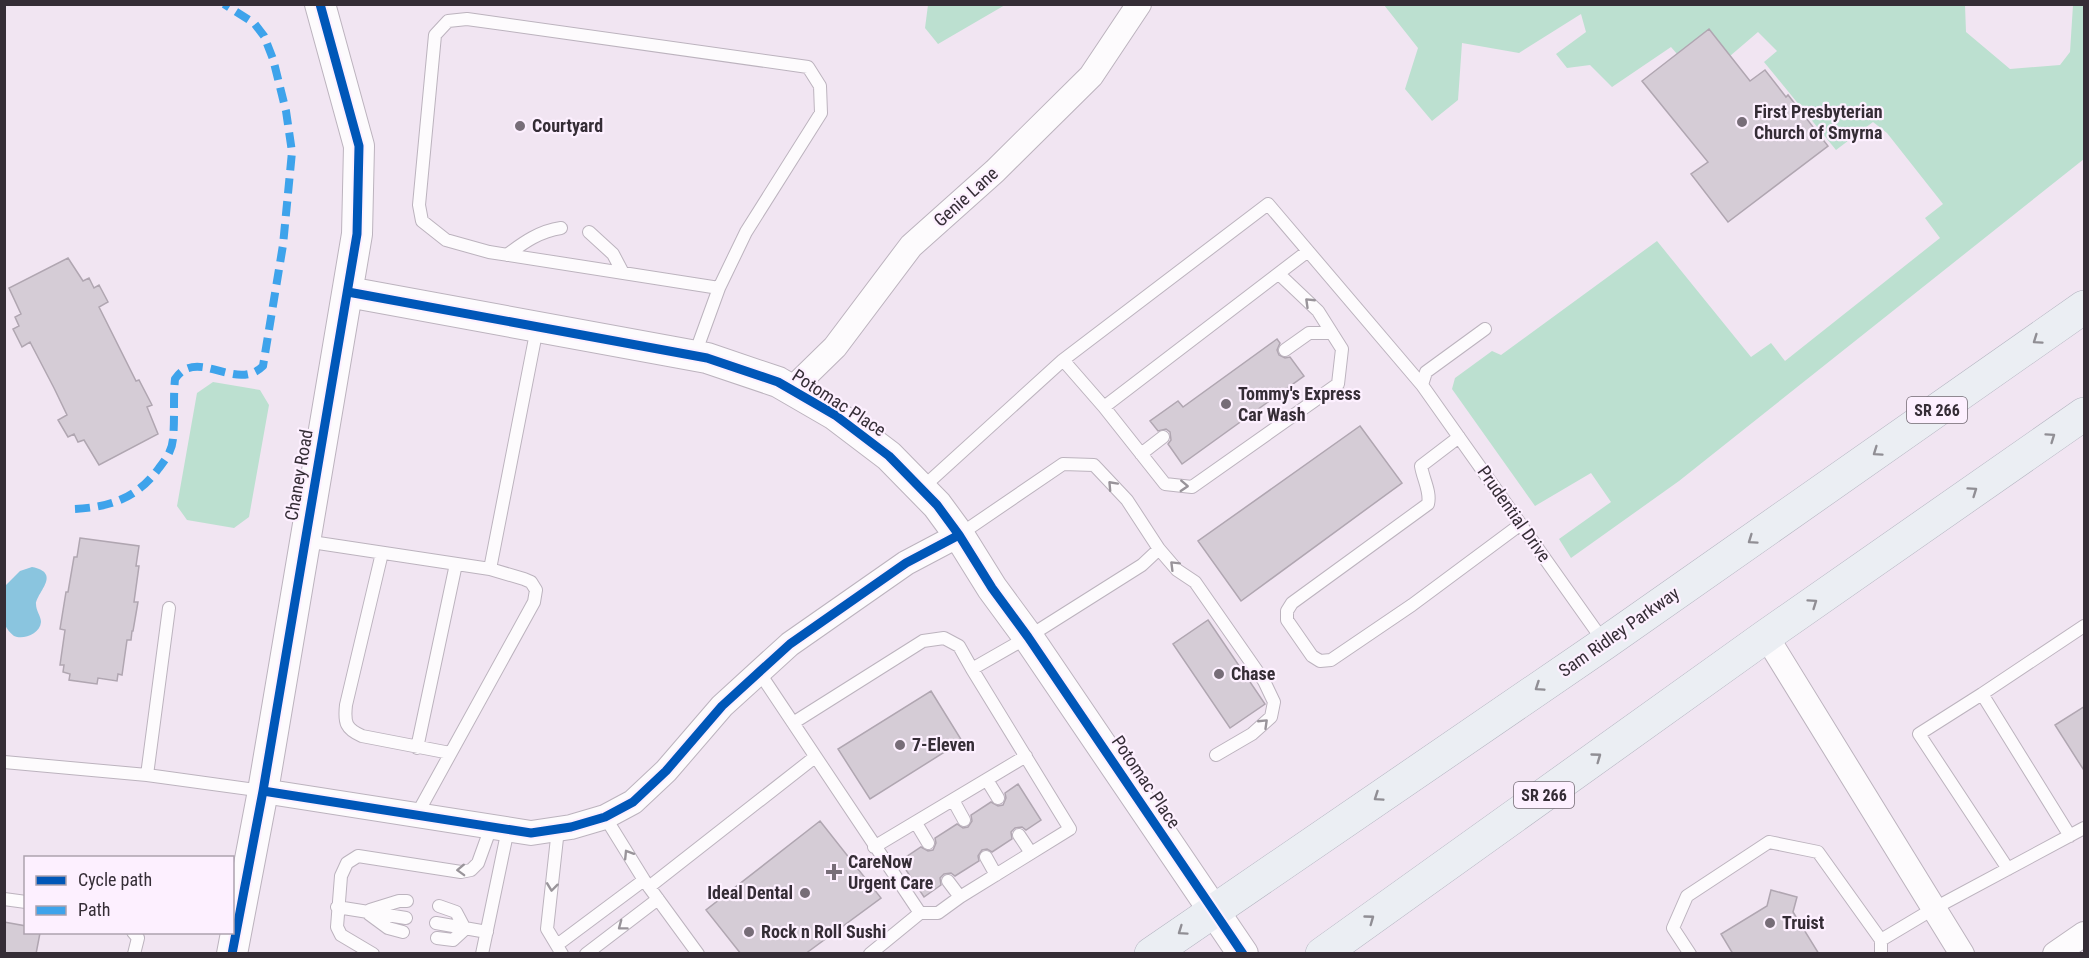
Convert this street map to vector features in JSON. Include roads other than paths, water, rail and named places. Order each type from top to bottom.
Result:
[{"type":"main road","name":"Sam Ridley Parkway","points":[[1151,954],[1213,909],[1605,643],[2085,307]]},
{"type":"main road","name":"SR 266","points":[[1322,954],[1766,636],[2085,414]]},
{"type":"street","name":"Chaney Road","points":[[232,954],[263,791],[357,234],[359,146],[320,4]]},
{"type":"street","name":"Genie Lane","points":[[791,390],[835,347],[911,246],[995,171],[1091,76],[1139,4]]},
{"type":"street","name":"Potomac Place","points":[[348,292],[707,358],[778,382],[835,415],[880,449],[937,505],[1243,954]]},
{"type":"street","points":[[263,791],[531,833],[605,817],[633,802],[666,771],[722,706],[790,644],[906,562],[959,535]]},
{"type":"street","points":[[1766,636],[1962,954]]},
{"type":"street","points":[[2055,954],[2085,934]]},
{"type":"lane","points":[[695,356],[719,288],[746,232],[821,113],[820,86],[808,67],[467,19],[448,21],[435,35],[419,205],[422,221],[446,240],[507,255],[719,288]]},
{"type":"lane","name":"Prudential Drive","points":[[1063,360],[1268,204],[1422,385],[1605,643]]},
{"type":"lane","points":[[507,255],[523,242],[547,230],[561,228]]},
{"type":"lane","points":[[589,232],[613,254],[623,273]]},
{"type":"lane","points":[[1104,407],[1308,251]]},
{"type":"lane","points":[[921,489],[1063,360],[1104,407],[1165,484],[1192,488],[1338,384],[1342,349],[1318,311],[1279,274]]},
{"type":"lane","points":[[490,569],[537,327]]},
{"type":"lane","points":[[1422,385],[1426,372],[1485,329]]},
{"type":"lane","points":[[1285,350],[1309,333],[1332,333]]},
{"type":"lane","points":[[1141,453],[1163,437]]},
{"type":"lane","points":[[1459,437],[1421,466],[1430,497],[1428,504],[1292,603],[1287,611],[1287,620],[1312,656],[1320,661],[1331,660],[1412,605],[1521,524]]},
{"type":"lane","points":[[959,535],[1063,464],[1094,465],[1127,500],[1159,549],[1177,570],[1195,582],[1264,681],[1274,702],[1271,717],[1252,734],[1216,755]]},
{"type":"lane","points":[[305,540],[490,569],[531,582],[536,590],[534,602],[416,816]]},
{"type":"lane","points":[[972,669],[1028,637],[1142,565],[1159,549]]},
{"type":"lane","points":[[382,553],[346,705],[347,724],[352,731],[362,736],[450,753]]},
{"type":"lane","points":[[417,747],[456,564]]},
{"type":"lane","points":[[147,775],[170,608]]},
{"type":"lane","points":[[2008,869],[1919,734],[2085,626]]},
{"type":"lane","points":[[793,723],[923,641],[944,638],[959,646],[1070,829],[938,913],[920,913],[870,954]]},
{"type":"lane","points":[[759,672],[920,913]]},
{"type":"lane","points":[[1982,694],[2070,836]]},
{"type":"lane","points":[[874,847],[1026,756]]},
{"type":"lane","points":[[558,829],[547,929],[560,949],[815,757]]},
{"type":"lane","points":[[4,762],[147,775],[263,791]]},
{"type":"lane","points":[[987,780],[998,798]]},
{"type":"lane","points":[[953,800],[964,820]]},
{"type":"lane","points":[[605,817],[647,884],[698,954]]},
{"type":"lane","points":[[916,823],[928,843]]},
{"type":"lane","points":[[373,954],[341,935],[337,927],[341,876],[347,863],[358,856],[461,872],[471,870],[500,828]]},
{"type":"lane","points":[[482,954],[487,932],[500,828]]},
{"type":"lane","points":[[1881,940],[2085,828]]},
{"type":"lane","points":[[1019,835],[1031,853]]},
{"type":"lane","points":[[1690,954],[1673,928],[1687,896],[1769,842],[1818,852],[1881,940],[1881,954]]},
{"type":"lane","points":[[986,856],[996,875]]},
{"type":"lane","points":[[948,881],[960,897]]},
{"type":"lane","points":[[4,898],[24,902]]},
{"type":"lane","points":[[586,954],[658,899]]},
{"type":"lane","points":[[366,911],[399,901],[407,902]]},
{"type":"lane","points":[[439,906],[456,912],[465,929]]},
{"type":"lane","points":[[337,907],[406,918]]},
{"type":"lane","points":[[366,911],[388,928],[403,932]]},
{"type":"lane","points":[[436,923],[487,932]]},
{"type":"lane","points":[[437,938],[453,940],[465,929]]},
{"type":"lane","points":[[134,934],[138,938],[134,954]]},
{"type":"water","points":[[32,567],[41,570],[47,578],[36,604],[41,622],[34,633],[18,637],[11,634],[5,625],[5,586],[20,571]]},
{"type":"place","name":"First Presbyterian Church of Smyrna","points":[[1742,122]]},
{"type":"place","name":"Courtyard","points":[[520,126]]},
{"type":"place","name":"Tommy's Express Car Wash","points":[[1226,404]]},
{"type":"place","name":"Chase","points":[[1219,674]]},
{"type":"place","name":"7-Eleven","points":[[900,745]]},
{"type":"place","name":"CareNow Urgent Care","points":[[834,872]]},
{"type":"place","name":"Ideal Dental","points":[[805,893]]},
{"type":"place","name":"Truist","points":[[1770,923]]},
{"type":"place","name":"Rock n Roll Sushi","points":[[749,932]]}]
